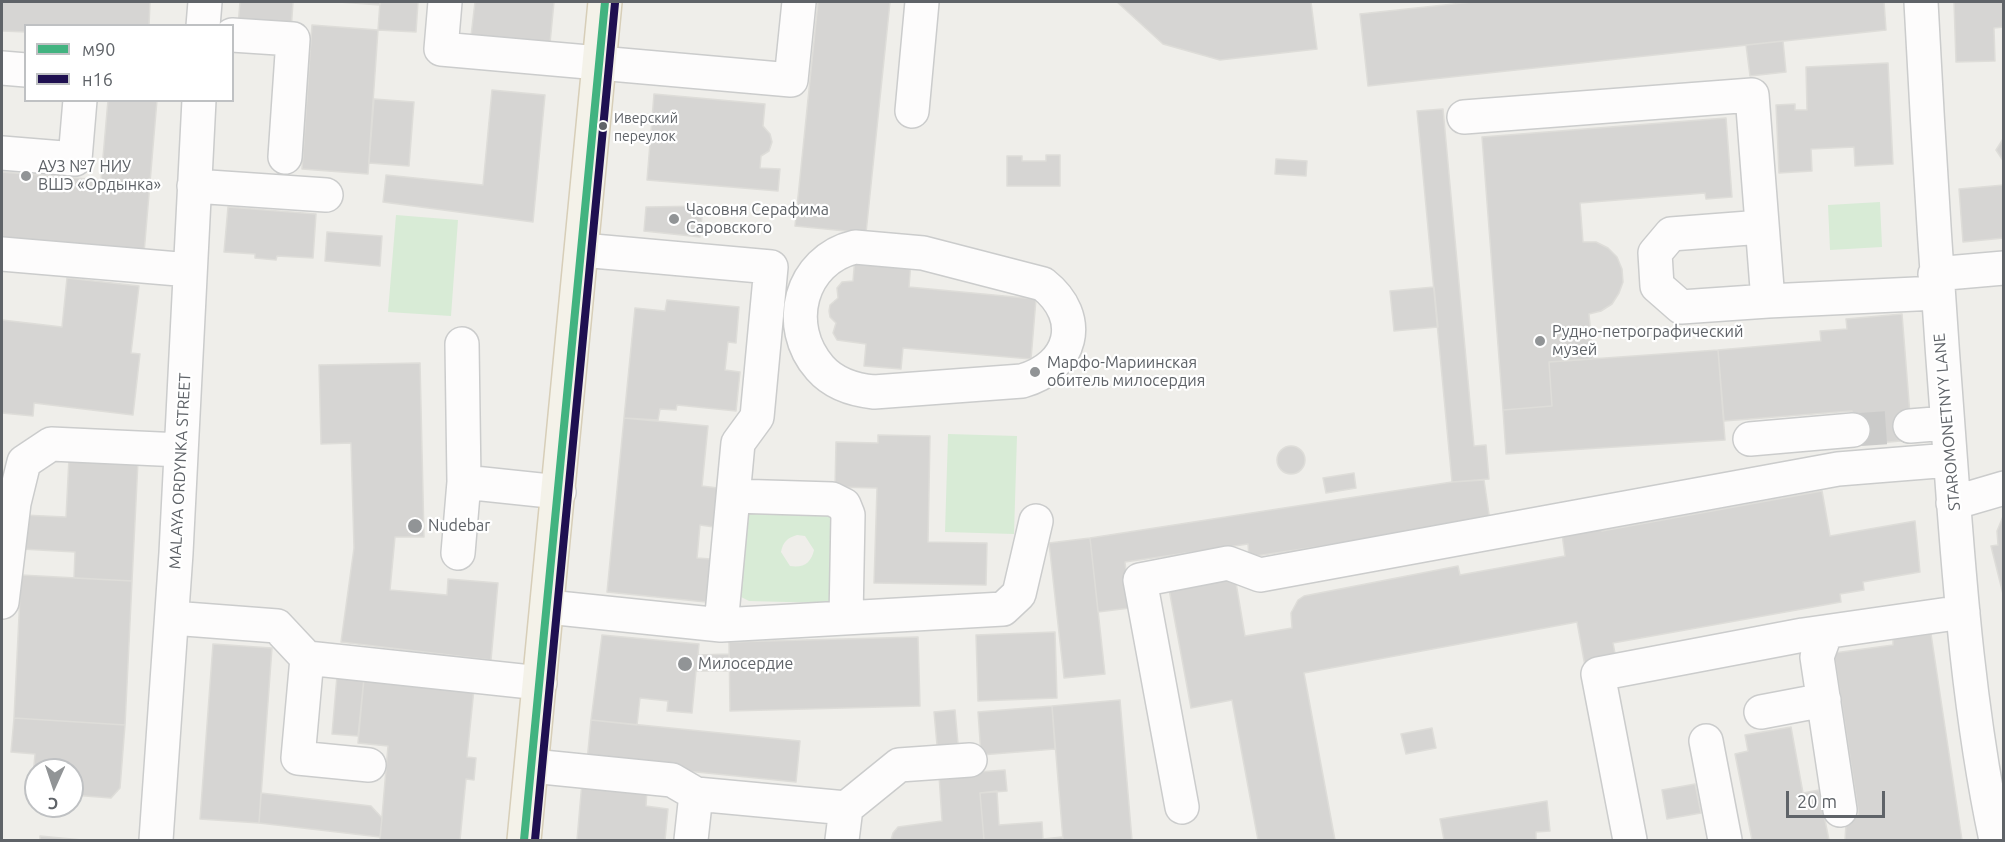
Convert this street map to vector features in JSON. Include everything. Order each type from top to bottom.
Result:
[{"type":"main road","points":[[524,840],[606,2]]},
{"type":"street","points":[[203,24],[205,2]]},
{"type":"street","points":[[445,2],[441,50],[792,80],[799,2]]},
{"type":"street","points":[[912,111],[922,2]]},
{"type":"street","name":"STAROMONETNYY LANE","points":[[1921,2],[1936,283],[1953,503],[1977,740],[1996,840]]},
{"type":"street","points":[[234,35],[293,39],[285,157]]},
{"type":"street","points":[[2,68],[24,70]]},
{"type":"street","points":[[1464,117],[1752,95],[1768,301]]},
{"type":"street","points":[[2,153],[75,159],[80,102]]},
{"type":"street","name":"MALAYA ORDYNKA STREET","points":[[156,840],[172,618],[199,102]]},
{"type":"street","points":[[194,186],[326,195]]},
{"type":"street","points":[[1762,227],[1671,234],[1655,253],[1657,286],[1681,307],[1768,301],[1936,283],[2003,269]]},
{"type":"street","points":[[855,247],[923,253],[1043,284],[1056,295],[1065,308],[1069,324],[1068,340],[1062,356],[1051,368],[1037,377],[1022,381],[874,392],[855,390],[836,381],[821,370],[809,354],[802,336],[800,316],[802,296],[810,279],[822,263],[838,251],[855,247]]},
{"type":"street","points":[[582,249],[771,267],[810,279]]},
{"type":"street","points":[[2,254],[190,270]]},
{"type":"street","points":[[722,625],[738,443],[757,417],[771,267]]},
{"type":"street","points":[[766,313],[800,316]]},
{"type":"street","points":[[458,553],[464,482],[462,344]]},
{"type":"street","points":[[1910,426],[1947,423]]},
{"type":"street","points":[[1750,439],[1854,430]]},
{"type":"street","points":[[2,602],[14,502],[13,464],[51,444],[181,450]]},
{"type":"street","points":[[1182,807],[1140,580],[1228,563],[1260,575],[1838,469],[1950,460]]},
{"type":"street","points":[[464,482],[559,492]]},
{"type":"street","points":[[1953,503],[2004,488]]},
{"type":"street","points":[[733,496],[832,499],[844,505],[848,515],[846,618]]},
{"type":"street","points":[[548,607],[722,625],[1003,609],[1020,594],[1036,521]]},
{"type":"street","points":[[1630,840],[1599,675],[1826,632],[1963,612]]},
{"type":"street","points":[[172,618],[277,626],[307,658],[540,683]]},
{"type":"street","points":[[1826,632],[1817,657],[1840,810]]},
{"type":"street","points":[[307,658],[298,758],[369,765]]},
{"type":"street","points":[[1761,712],[1824,700]]},
{"type":"street","points":[[1706,741],[1725,840]]},
{"type":"street","points":[[842,840],[846,808],[899,765],[970,760]]},
{"type":"street","points":[[532,766],[672,780],[696,794],[846,808]]},
{"type":"street","points":[[691,840],[696,794]]},
{"type":"green space","points":[[1880,202],[1882,247],[1830,250],[1828,205]]},
{"type":"green space","points":[[396,215],[458,220],[451,316],[388,312]]},
{"type":"green space","points":[[948,434],[1017,436],[1014,534],[945,532]]},
{"type":"green space","points":[[748,511],[833,514],[832,599],[824,603],[749,601],[741,597],[737,589]],"holes":[[[794,536],[805,536],[814,550],[811,558],[806,564],[790,566],[781,552],[783,546]]]},
{"type":"building","points":[[2,2],[150,2],[149,24],[24,24],[24,32],[2,31]]},
{"type":"building","points":[[240,2],[293,2],[291,31],[238,26]]},
{"type":"building","points":[[339,2],[380,2],[380,5]]},
{"type":"building","points":[[380,2],[418,2],[416,32],[378,30]]},
{"type":"building","points":[[475,2],[554,2],[550,43],[471,36]]},
{"type":"building","points":[[818,2],[890,2],[866,233],[795,226]]},
{"type":"building","points":[[1117,2],[1311,2],[1317,49],[1220,60],[1163,44]]},
{"type":"building","points":[[1472,2],[1884,2],[1886,30],[1368,86],[1360,14]]},
{"type":"building","points":[[1954,2],[2004,2],[2004,27],[1994,28],[1995,61],[1956,62]]},
{"type":"building","points":[[312,25],[378,30],[368,174],[302,169]]},
{"type":"building","points":[[1783,41],[1786,72],[1750,76],[1746,45]]},
{"type":"building","points":[[1888,63],[1893,164],[1855,166],[1854,147],[1811,149],[1812,171],[1779,173],[1776,105],[1795,104],[1795,110],[1807,110],[1806,67]]},
{"type":"building","points":[[492,90],[545,95],[533,222],[383,202],[386,175],[483,185]]},
{"type":"building","points":[[654,94],[765,104],[763,126],[770,134],[772,142],[769,151],[761,156],[760,168],[780,169],[778,191],[647,180]]},
{"type":"building","points":[[374,99],[414,102],[409,166],[369,163]]},
{"type":"building","name":"АУЗ №7 НИУ ВШЭ «Ордынка»","points":[[108,102],[157,102],[144,253],[2,241],[2,172],[101,180]]},
{"type":"building","points":[[1443,109],[1474,446],[1486,445],[1489,479],[1452,482],[1417,111]]},
{"type":"building","points":[[1726,118],[1732,197],[1706,199],[1705,193],[1580,203],[1583,242],[1596,242],[1608,248],[1617,257],[1622,269],[1623,282],[1619,293],[1612,304],[1601,311],[1589,314],[1593,359],[1549,362],[1552,406],[1503,410],[1482,137]]},
{"type":"building","points":[[2004,139],[2004,162],[1996,150]]},
{"type":"building","points":[[1046,155],[1060,155],[1060,186],[1007,186],[1007,156],[1022,156],[1022,161],[1046,161]]},
{"type":"building","points":[[1276,159],[1307,161],[1306,176],[1275,174]]},
{"type":"building","points":[[2004,185],[2004,238],[1963,242],[1959,189]]},
{"type":"building","name":"Часовня Серафима Саровского","points":[[703,206],[700,237],[644,231],[646,207]]},
{"type":"building","points":[[228,207],[316,214],[313,258],[277,256],[276,260],[255,258],[255,254],[224,252]]},
{"type":"building","points":[[327,232],[382,236],[380,266],[325,261]]},
{"type":"building","points":[[855,257],[911,262],[909,287],[1036,299],[1031,359],[903,348],[901,369],[864,366],[866,344],[837,340],[833,333],[836,323],[830,317],[829,311],[830,305],[838,298],[837,288],[842,282],[853,281]]},
{"type":"building","points":[[67,278],[139,286],[131,353],[140,354],[133,415],[34,403],[33,416],[2,413],[2,320],[62,327]]},
{"type":"building","points":[[1434,287],[1438,327],[1394,331],[1390,291]]},
{"type":"building","points":[[667,300],[739,307],[736,343],[728,342],[725,370],[740,372],[736,411],[677,405],[676,410],[660,409],[658,420],[624,418],[635,308],[665,311]]},
{"type":"building","points":[[1902,314],[1912,440],[1855,445],[1852,411],[1724,421],[1718,350],[1821,341],[1820,331],[1847,329],[1846,319]]},
{"type":"building","points":[[1718,350],[1725,440],[1506,454],[1503,410],[1552,406],[1549,362]]},
{"type":"building","points":[[420,363],[424,537],[395,537],[390,590],[447,595],[448,579],[498,583],[491,660],[341,642],[354,548],[351,443],[321,444],[319,365]]},
{"type":"building","points":[[624,418],[708,426],[702,486],[718,488],[714,527],[700,525],[697,558],[711,559],[706,602],[607,592]]},
{"type":"building","points":[[878,435],[930,436],[928,542],[987,543],[986,585],[874,583],[877,488],[835,487],[836,442],[878,443]]},
{"type":"building","points":[[1291,446],[1301,450],[1305,460],[1301,470],[1291,474],[1281,470],[1277,460],[1281,450]]},
{"type":"building","points":[[69,458],[138,461],[132,581],[74,578],[75,552],[21,549],[23,515],[66,517]]},
{"type":"building","points":[[1354,473],[1356,488],[1326,493],[1323,478]]},
{"type":"building","points":[[1484,480],[1490,521],[1249,557],[1248,544],[1125,562],[1130,608],[1098,612],[1090,538],[1452,482]]},
{"type":"building","points":[[1822,491],[1830,536],[1915,521],[1920,572],[1863,582],[1864,590],[1840,594],[1841,602],[1613,643],[1616,659],[1585,666],[1577,622],[1304,673],[1335,840],[1258,840],[1232,700],[1191,708],[1169,589],[1235,577],[1245,636],[1292,628],[1291,613],[1298,600],[1304,596],[1458,566],[1460,575],[1565,556],[1562,534],[1601,527],[1602,531]]},
{"type":"building","points":[[2004,514],[2004,598],[1991,546],[1998,545],[1997,531]]},
{"type":"building","points":[[1090,538],[1105,674],[1064,678],[1049,543]]},
{"type":"building","points":[[21,575],[132,581],[125,725],[14,718]]},
{"type":"building","points":[[1055,632],[1057,698],[978,701],[976,635]]},
{"type":"building","points":[[1931,634],[1962,840],[1845,840],[1846,824],[1851,817],[1859,816],[1834,653],[1893,645],[1893,639]]},
{"type":"building","points":[[602,635],[699,644],[698,655],[729,654],[729,671],[696,671],[692,713],[667,711],[668,701],[640,698],[637,725],[591,720]]},
{"type":"building","points":[[918,637],[920,706],[730,711],[729,642]]},
{"type":"building","points":[[213,644],[272,648],[259,823],[200,819]]},
{"type":"building","points":[[337,676],[364,678],[358,736],[332,734]]},
{"type":"building","points":[[364,678],[474,689],[467,757],[476,758],[474,780],[466,779],[460,840],[380,840],[388,746],[358,743]]},
{"type":"building","points":[[1120,700],[1132,840],[1063,840],[1052,706]]},
{"type":"building","points":[[1052,706],[1055,749],[981,755],[978,712]]},
{"type":"building","points":[[955,710],[958,744],[937,745],[934,712]]},
{"type":"building","points":[[14,718],[125,725],[120,788],[111,798],[84,796],[84,758],[35,758],[35,754],[11,752]]},
{"type":"building","points":[[591,720],[800,741],[796,782],[587,761]]},
{"type":"building","points":[[1791,727],[1803,793],[1819,790],[1829,840],[1752,840],[1735,754],[1748,751],[1745,735]]},
{"type":"building","points":[[1432,728],[1436,748],[1406,754],[1401,734]]},
{"type":"building","points":[[1005,770],[1007,791],[980,793],[984,840],[891,840],[898,827],[942,821],[939,775]]},
{"type":"building","points":[[582,782],[647,788],[646,806],[668,809],[665,840],[577,840]]},
{"type":"building","points":[[1695,784],[1701,813],[1667,819],[1662,790]]},
{"type":"building","points":[[997,791],[999,825],[1042,822],[1043,839],[1062,837],[1063,840],[984,840],[980,793]]},
{"type":"building","points":[[261,793],[371,806],[382,818],[380,837],[259,823]]},
{"type":"building","points":[[1547,801],[1550,831],[1536,832],[1536,840],[1444,840],[1440,819]]},
{"type":"building","points":[[40,836],[82,840],[40,840]]},
{"type":"tunnel","points":[[1853,430],[1910,426]]},
{"type":"transit line","name":"м90","points":[[524,840],[605,2]]},
{"type":"transit line","name":"н16","points":[[535,840],[615,3]]},
{"type":"place","name":"Иверский переулок","points":[[603,126]]},
{"type":"place","name":"АУЗ №7 НИУ ВШЭ «Ордынка»","points":[[26,176]]},
{"type":"place","name":"Часовня Серафима Саровского","points":[[674,219]]},
{"type":"place","name":"Рудно-петрографический музей","points":[[1540,341]]},
{"type":"place","name":"Марфо-Мариинская обитель милосердия","points":[[1035,372]]},
{"type":"place","name":"Nudebar","points":[[415,526]]},
{"type":"place","name":"Милосердие","points":[[685,664]]}]
